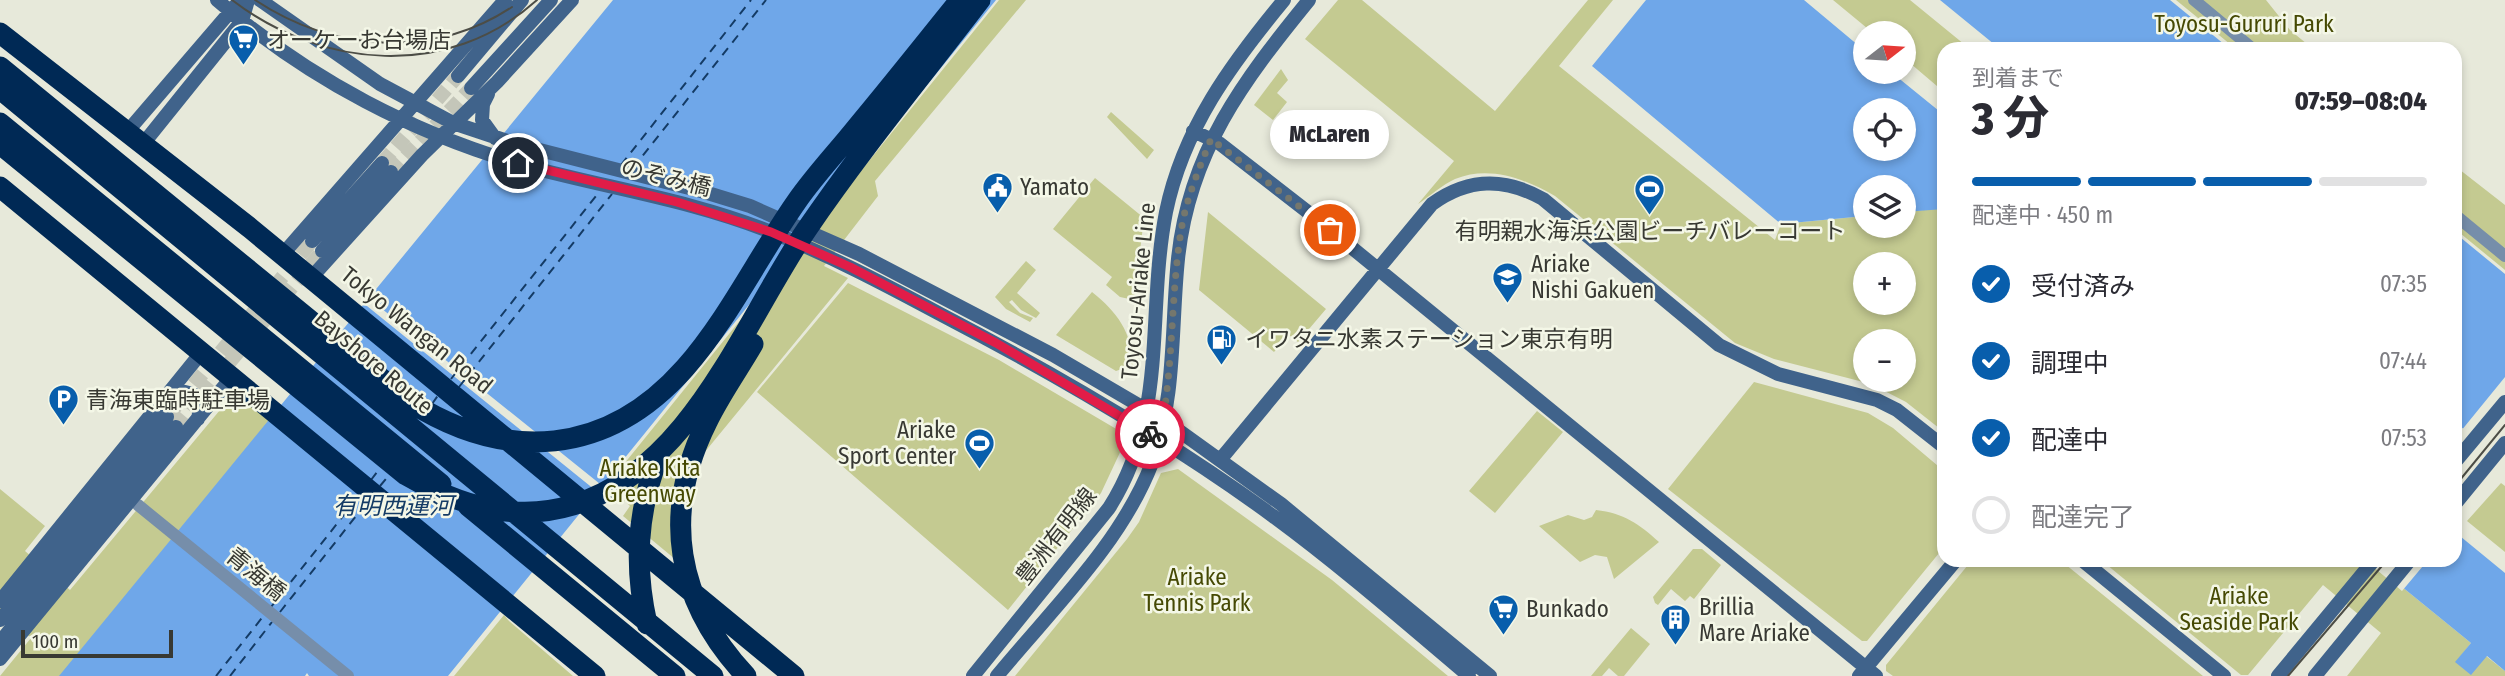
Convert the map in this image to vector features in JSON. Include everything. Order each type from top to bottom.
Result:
[{"type":"highway","points":[[0,67],[410,402],[446,423],[482,436],[517,442],[550,442],[583,436],[616,423],[645,405],[673,381],[711,334],[798,199],[960,0]]},
{"type":"highway","points":[[0,144],[406,475],[469,504],[502,511],[533,512],[566,507],[610,491],[648,465],[671,441],[695,411],[807,230],[880,128],[980,0]]},
{"type":"highway","name":"Tokyo Wangan Road","points":[[4,35],[312,278],[794,676]]},
{"type":"highway","points":[[672,676],[648,630],[639,584],[640,519],[655,466],[672,427],[717,349],[809,205],[894,82]]},
{"type":"highway","name":"Bayshore Route","points":[[0,89],[713,676]]},
{"type":"highway","points":[[0,123],[672,676]]},
{"type":"highway","points":[[746,676],[715,638],[692,594],[680,535],[685,477],[707,421],[880,128]]},
{"type":"highway","points":[[0,180],[201,353],[595,676]]},
{"type":"highway","points":[[0,187],[72,244]]},
{"type":"street","name":"のぞみ橋","points":[[217,0],[242,21],[333,83],[439,137],[465,147],[720,214],[771,232],[850,267],[1061,379],[1159,440],[1285,525],[1469,676]]},
{"type":"street","points":[[135,138],[229,11],[242,0]]},
{"type":"street","points":[[135,138],[242,21],[248,0]]},
{"type":"street","name":"のぞみ橋","points":[[260,0],[345,62],[415,104],[453,123],[725,198],[859,254],[1053,355],[1164,420],[1280,503],[1490,676]]},
{"type":"street","points":[[282,255],[505,0]]},
{"type":"street","points":[[458,76],[522,0]]},
{"type":"street","points":[[471,88],[551,0]]},
{"type":"street","points":[[312,278],[439,137],[497,82],[572,0]]},
{"type":"street","name":"Toyosu-Ariake Line","points":[[1148,410],[1166,213],[1173,182],[1193,131],[1219,83],[1284,0]]},
{"type":"street","name":"Toyosu-Ariake Line","points":[[1159,440],[1170,376],[1181,230],[1194,181],[1211,139],[1254,67],[1309,0]]},
{"type":"street","points":[[2194,0],[2245,42]]},
{"type":"street","points":[[486,133],[482,120],[482,104],[497,82]]},
{"type":"street","points":[[1193,131],[1211,139],[1377,267],[1866,673],[1950,567]]},
{"type":"street","points":[[317,246],[386,167]]},
{"type":"street","points":[[1220,460],[1418,218],[1447,193],[1477,183],[1494,182],[1524,188],[1543,199],[1737,357],[1778,374],[1855,391],[1877,400],[1897,410],[1937,441]]},
{"type":"street","points":[[2462,221],[2505,256]]},
{"type":"street","points":[[0,601],[201,353]]},
{"type":"street","points":[[0,659],[232,378]]},
{"type":"street","points":[[169,393],[186,390],[193,394],[200,408],[198,419]]},
{"type":"street","points":[[2462,454],[2505,402]]},
{"type":"street","name":"豊洲有明線","points":[[974,676],[1109,508],[1122,488],[1144,431],[1148,410]]},
{"type":"street","points":[[0,620],[172,422],[0,642]]},
{"type":"street","name":"豊洲有明線","points":[[997,676],[1122,520],[1150,467],[1159,440]]},
{"type":"street","points":[[2462,495],[2505,443]]},
{"type":"street","name":"青海橋","points":[[138,505],[348,676]]},
{"type":"street","points":[[2091,567],[2224,676]]},
{"type":"street","points":[[2278,676],[2368,567]]},
{"type":"street","points":[[2315,676],[2404,567]]},
{"type":"green space","name":"Ariake Kita Greenway","points":[[999,0],[1026,0],[875,181],[878,196],[824,266],[848,278],[681,481],[681,564],[623,516],[630,506],[607,485]]},
{"type":"green space","points":[[1338,0],[1362,0],[1495,111],[1588,0],[1613,0],[1559,66],[1775,240],[1781,224],[1853,217],[1853,238],[1916,238],[1916,211],[1937,209],[1937,426],[1906,402],[1887,392],[1916,392],[1916,329],[1853,329],[1853,379],[1774,359],[1735,343],[1555,196],[1532,184],[1494,174],[1468,175],[1450,181],[1418,204],[1454,161],[1305,39]]},
{"type":"green space","points":[[1833,0],[1910,0],[1961,42],[1937,42],[1937,86],[1916,68],[1916,21],[1858,21]]},
{"type":"green space","name":"Toyosu-Gururi Park","points":[[2176,0],[2266,0],[2290,30],[2305,42],[2227,42]]},
{"type":"green space","points":[[1281,69],[1288,80],[1277,93],[1287,102],[1273,120],[1254,105]]},
{"type":"green space","points":[[1111,112],[1154,150],[1147,159],[1107,117]]},
{"type":"green space","points":[[2462,171],[2505,205],[2505,270],[2462,235]]},
{"type":"green space","points":[[1095,178],[1144,218],[1134,300],[1120,297],[1106,285],[1112,277],[1053,229]]},
{"type":"green space","points":[[1208,212],[1326,309],[1298,342],[1289,335],[1274,352],[1199,290]]},
{"type":"green space","points":[[1026,261],[1036,270],[1017,293],[1040,313],[1036,318],[1021,310],[1012,300],[1009,302],[1020,313],[1033,318],[1030,322],[1006,309],[995,297]]},
{"type":"green space","name":"Ariake Sport Center","points":[[848,283],[999,360],[1118,430],[1123,446],[1101,493],[1008,610],[757,392]]},
{"type":"green space","points":[[1092,292],[1109,307],[1122,324],[1130,342],[1133,365],[1116,371],[1056,335]]},
{"type":"green space","points":[[1754,382],[1868,413],[1893,428],[1937,465],[1937,556],[1867,641],[1862,641],[1668,489]]},
{"type":"green space","points":[[247,402],[269,421],[60,676],[0,676],[31,638],[0,612],[0,489],[45,526],[25,551],[70,590],[225,404]]},
{"type":"green space","points":[[1537,411],[1563,432],[1495,513],[1469,491]]},
{"type":"green space","name":"Ariake Tennis Park","points":[[1178,469],[1332,580],[1448,676],[1015,676],[1127,539],[1139,522],[1161,473]]},
{"type":"green space","points":[[2501,483],[2505,486],[2505,552],[2467,521]]},
{"type":"green space","points":[[1596,510],[1630,520],[1659,542],[1614,579],[1607,557],[1595,555],[1580,562],[1539,526],[1568,515],[1584,520],[1592,517]]},
{"type":"green space","points":[[1693,549],[1702,549],[1721,565],[1694,599],[1690,596],[1685,601],[1671,589],[1658,605],[1653,597]]},
{"type":"green space","points":[[1966,567],[2069,567],[2203,676],[1893,676],[1886,671],[1886,665]]},
{"type":"green space","name":"Ariake Seaside Park","points":[[2110,567],[2378,567],[2471,643],[2456,662],[2486,656],[2505,671],[2505,676],[2347,676],[2381,633],[2323,585],[2248,675],[2241,675]]},
{"type":"green space","points":[[504,615],[509,621],[573,676],[454,676]]},
{"type":"green space","points":[[1631,628],[1650,644],[1624,676],[1618,676],[1609,668],[1602,676],[1591,676]]},
{"type":"water","name":"有明西運河","points":[[613,0],[996,0],[448,676],[309,676],[307,673],[305,676],[59,676]]},
{"type":"water","points":[[1646,0],[1804,0],[1853,41],[1853,84],[1906,84],[1937,109],[1937,210],[1916,211],[1916,175],[1853,175],[1853,217],[1781,224],[1592,66]]},
{"type":"water","points":[[1940,0],[2170,0],[2221,42],[1991,42]]},
{"type":"water","points":[[2462,239],[2505,274],[2505,463],[2462,428]]},
{"type":"water","points":[[2462,538],[2505,573],[2505,671],[2487,656],[2471,675],[2455,662],[2471,643],[2378,567],[2462,567]]},
{"type":"pier","points":[[366,296],[605,488],[600,494],[362,302]]},
{"type":"pier","points":[[2505,377],[2505,466],[2462,430]]},
{"type":"pier","points":[[2373,567],[2422,567],[2402,591]]},
{"type":"ferry route","points":[[621,165],[751,0]]},
{"type":"ferry route","points":[[633,168],[766,0]]},
{"type":"ferry route","points":[[451,379],[600,191]]},
{"type":"ferry route","points":[[459,387],[612,194]]},
{"type":"ferry route","points":[[432,404],[439,394]]},
{"type":"ferry route","points":[[371,480],[380,468]]},
{"type":"ferry route","points":[[380,486],[390,474]]},
{"type":"ferry route","points":[[271,607],[359,496]]},
{"type":"ferry route","points":[[280,612],[368,501]]},
{"type":"ferry route","points":[[216,676],[265,614]]},
{"type":"ferry route","points":[[230,676],[272,622]]},
{"type":"tunnel","points":[[382,163],[458,76]]},
{"type":"tunnel","points":[[391,172],[471,88]]},
{"type":"tunnel","points":[[167,417],[312,241]]},
{"type":"tunnel","points":[[176,427],[322,251]]},
{"type":"tram line","points":[[232,0],[267,23],[305,40],[345,51],[385,56],[425,53],[464,43],[502,26],[537,0]]},
{"type":"tram line","points":[[255,0],[316,30],[349,39],[382,42],[416,42],[449,35],[481,24],[512,7]]},
{"type":"tram line","points":[[2462,477],[2505,425]]},
{"type":"tram line","points":[[2288,676],[2381,567]]},
{"type":"way so far","points":[[1150,434],[1159,440],[1168,400],[1181,230],[1198,170],[1211,139],[1330,230]]},
{"type":"place","name":"オーケーお台場店","points":[[244,67]]},
{"type":"place","name":"Yamato","points":[[997,214]]},
{"type":"place","name":"有明親水海浜公園ビーチバレーコート","points":[[1650,217]]},
{"type":"place","name":"McLaren","points":[[1330,230]]},
{"type":"place","name":"Ariake Nishi Gakuen","points":[[1508,304]]},
{"type":"place","name":"イワタニ水素ステーション東京有明","points":[[1222,366]]},
{"type":"place","name":"青海東臨時駐車場","points":[[63,427]]},
{"type":"place","name":"Ariake Sport Center","points":[[979,470]]},
{"type":"place","name":"Bunkado","points":[[1503,636]]},
{"type":"place","name":"Brillia Mare Ariake","points":[[1676,647]]},
{"type":"route","points":[[518,163],[677,202],[771,232],[850,267],[996,343],[1150,434]]}]
